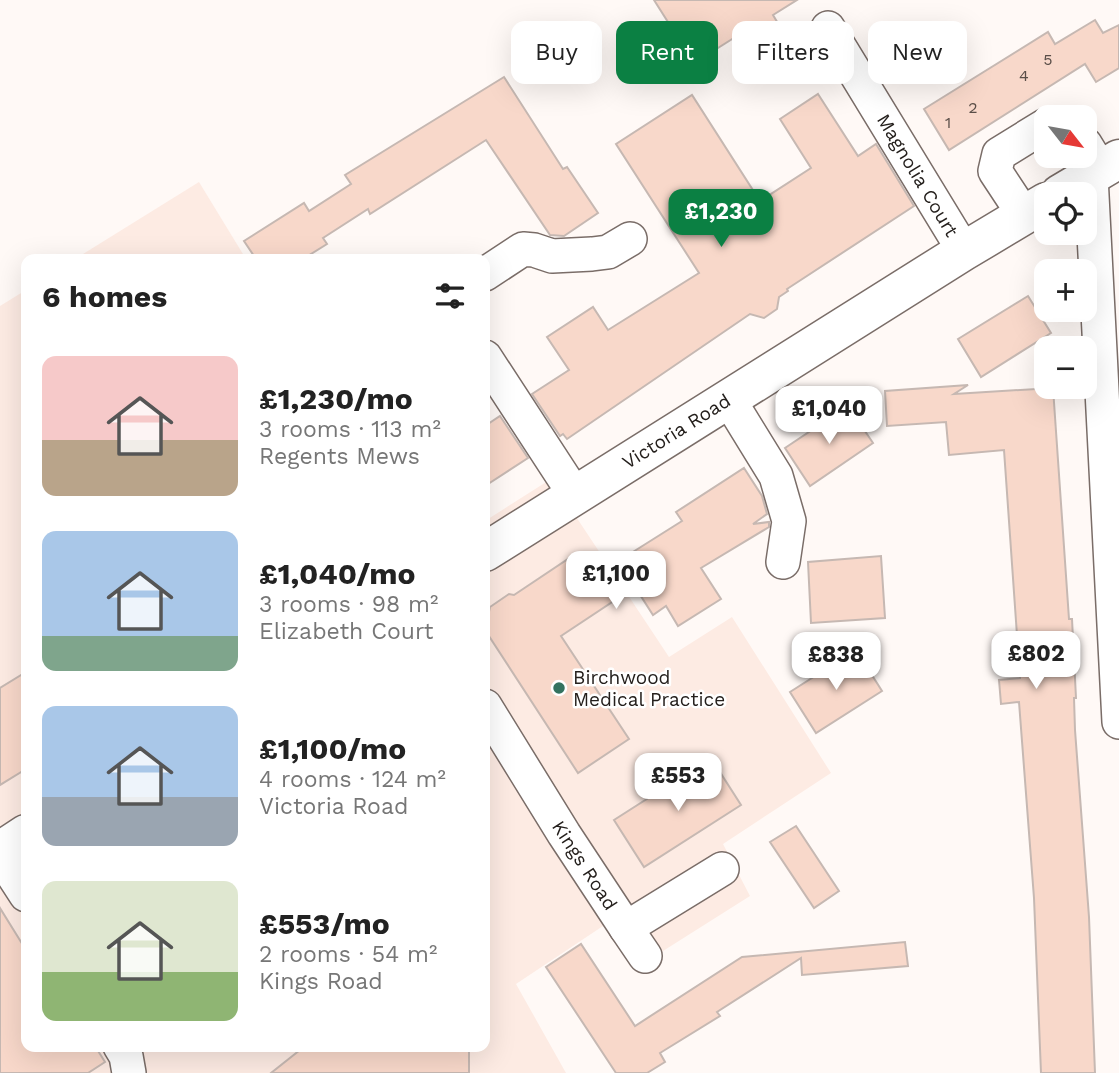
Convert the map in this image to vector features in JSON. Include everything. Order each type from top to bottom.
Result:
[{"type":"street","name":"Magnolia Court","points":[[854,71],[964,251]]},
{"type":"street","points":[[1034,132],[999,154],[995,171],[1034,208]]},
{"type":"street","points":[[1091,169],[1119,722]]},
{"type":"street","name":"Victoria Road","points":[[490,549],[1034,210]]},
{"type":"street","points":[[490,271],[523,249],[552,256],[592,254],[608,252],[629,239]]},
{"type":"street","points":[[490,365],[575,495]]},
{"type":"street","points":[[728,398],[776,476],[789,522],[783,562]]},
{"type":"street","name":"Kings Road","points":[[490,714],[626,928],[722,869]]},
{"type":"street","points":[[21,838],[0,853],[21,887]]},
{"type":"street","points":[[626,928],[645,956]]},
{"type":"street","points":[[124,1052],[129,1073]]},
{"type":"shaded area","points":[[199,182],[243,254],[83,254]]},
{"type":"shaded area","points":[[21,293],[21,1052],[490,1052],[490,518],[551,479],[669,657],[732,617],[831,773],[723,844],[750,896],[644,963],[615,918],[516,984],[566,1073],[0,1073],[0,306]]},
{"type":"building","points":[[654,0],[797,0],[773,15],[777,21],[732,21],[732,39],[718,48],[718,21],[667,21]]},
{"type":"building","points":[[1095,20],[1103,33],[1119,25],[1119,68],[1096,82],[1085,64],[949,150],[924,109],[1048,32],[1055,44]]},
{"type":"building","points":[[504,77],[563,169],[567,167],[598,213],[564,236],[550,235],[486,140],[370,214],[368,209],[323,238],[327,244],[311,254],[253,254],[244,241],[304,203],[309,211],[351,184],[345,175]]},
{"type":"building","points":[[818,94],[858,156],[876,144],[914,206],[787,289],[788,291],[779,297],[777,309],[764,318],[750,314],[567,439],[563,434],[560,436],[532,394],[569,370],[547,337],[593,307],[608,330],[699,273],[616,144],[692,95],[760,201],[811,168],[780,119]]},
{"type":"building","points":[[1028,296],[1034,306],[1034,322],[1044,322],[1051,333],[1046,336],[1034,336],[1034,344],[981,377],[958,339]]},
{"type":"building","points":[[968,385],[954,394],[1034,389],[1034,399],[1054,399],[1069,619],[1072,619],[1075,730],[1089,917],[1095,1073],[1041,1073],[1034,898],[1019,702],[1001,704],[999,680],[1020,678],[1004,450],[949,455],[946,422],[887,426],[885,391]]},
{"type":"building","points":[[848,406],[873,443],[810,486],[785,448]]},
{"type":"building","points":[[500,416],[528,458],[490,483],[490,423]]},
{"type":"building","points":[[744,468],[762,496],[767,514],[753,524],[769,522],[769,527],[701,568],[721,599],[678,626],[666,606],[653,615],[635,587],[561,636],[629,739],[578,773],[490,638],[490,607],[509,594],[514,595],[574,555],[590,579],[682,521],[676,512]]},
{"type":"building","points":[[881,556],[885,618],[811,623],[808,562]]},
{"type":"building","points":[[856,650],[882,691],[816,733],[790,692]]},
{"type":"building","points":[[21,675],[21,772],[0,785],[0,688]]},
{"type":"building","points":[[711,758],[741,805],[644,867],[614,820]]},
{"type":"building","points":[[796,826],[839,891],[814,908],[770,842]]},
{"type":"building","points":[[0,908],[21,942],[21,1052],[99,1052],[105,1062],[88,1073],[0,1073]]},
{"type":"building","points":[[905,942],[908,966],[802,975],[801,958],[717,1012],[720,1016],[660,1053],[665,1062],[647,1073],[616,1073],[546,967],[581,944],[635,1026],[742,957]]},
{"type":"building","points":[[297,1052],[469,1052],[469,1073],[271,1073]]},
{"type":"place","name":"Birchwood Medical Practice","points":[[559,688]]}]
